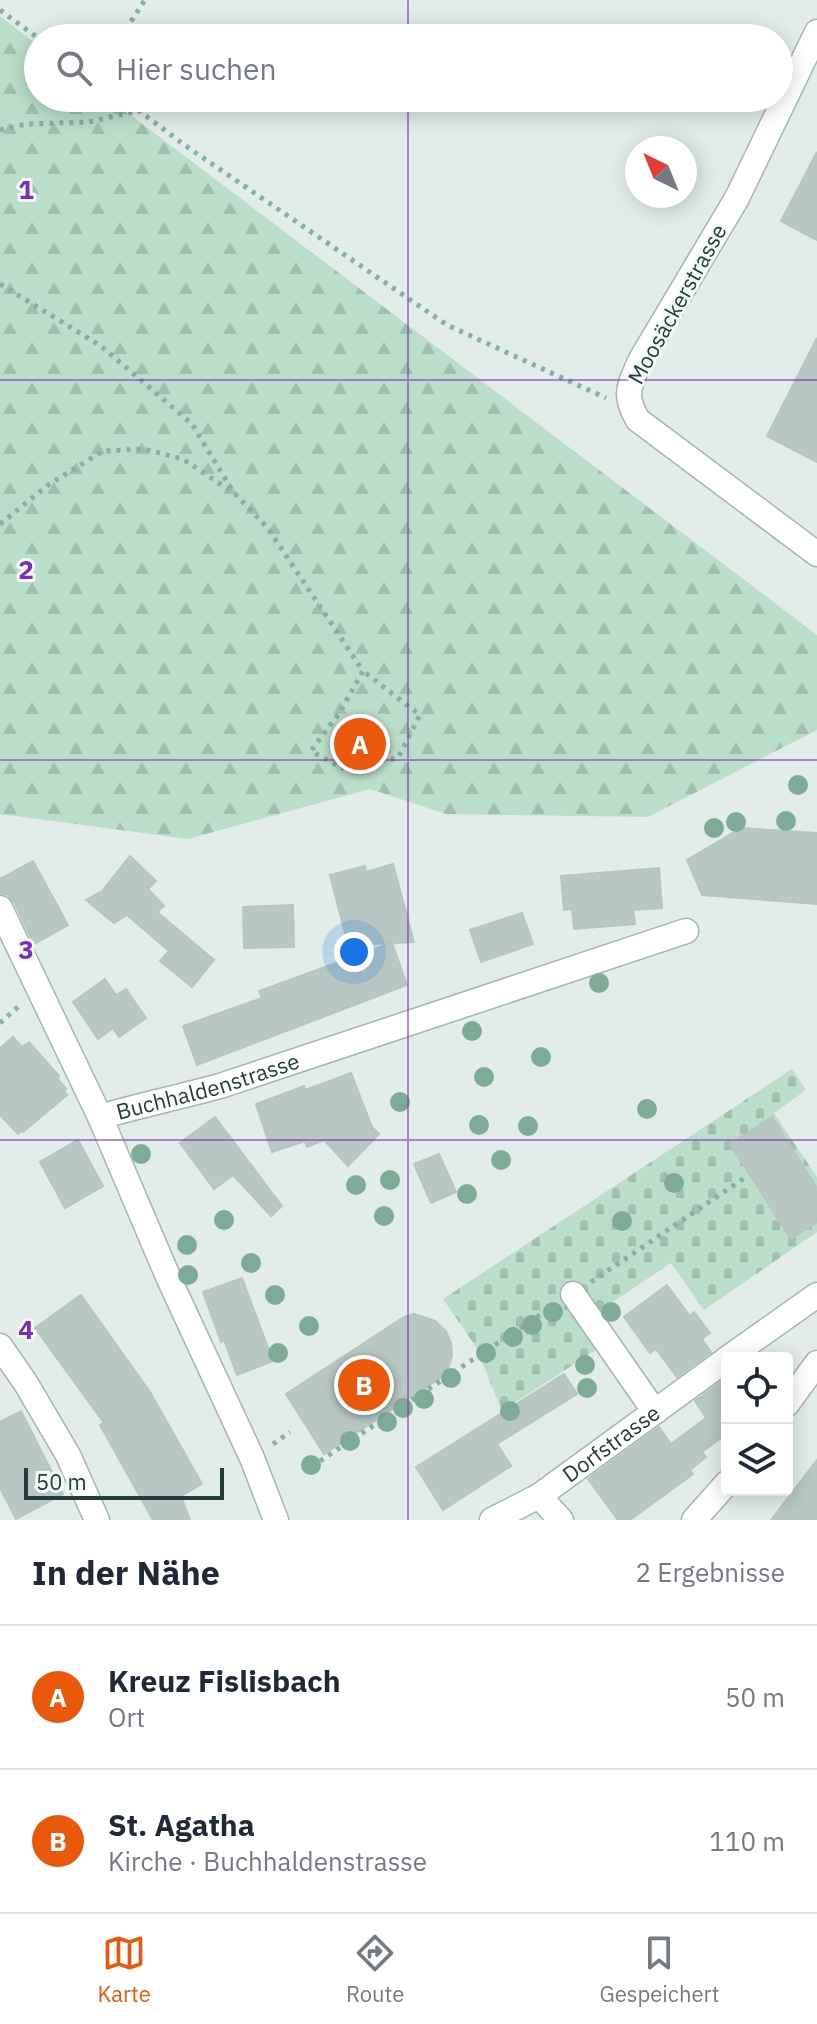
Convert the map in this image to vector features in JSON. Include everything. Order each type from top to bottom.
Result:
[{"type":"street","name":"Moosäckerstrasse","points":[[793,82],[817,32]]},
{"type":"street","name":"Moosäckerstrasse","points":[[778,112],[737,198],[640,361],[628,388],[629,405],[638,420],[817,554]]},
{"type":"street","points":[[0,908],[100,1117]]},
{"type":"street","name":"Buchhaldenstrasse","points":[[276,1520],[252,1458],[169,1279],[100,1117],[220,1086],[686,931]]},
{"type":"street","points":[[573,1294],[655,1412]]},
{"type":"street","name":"Dorfstrasse","points":[[736,1352],[817,1295]]},
{"type":"street","points":[[0,1346],[68,1455],[97,1520]]},
{"type":"street","name":"Dorfstrasse","points":[[492,1520],[539,1496],[721,1362]]},
{"type":"street","points":[[793,1396],[817,1363]]},
{"type":"street","points":[[694,1520],[721,1490]]},
{"type":"street","points":[[539,1496],[561,1520]]},
{"type":"path","points":[[129,24],[145,0]]},
{"type":"path","points":[[0,10],[24,28]]},
{"type":"path","points":[[0,130],[27,124],[89,122],[132,112]]},
{"type":"path","points":[[143,112],[183,144],[447,325],[616,403],[629,405]]},
{"type":"path","points":[[0,284],[101,346],[192,424],[235,494]]},
{"type":"path","points":[[0,524],[48,485],[103,451],[144,449],[183,459],[235,494],[267,527],[363,671],[420,715],[398,758],[342,768],[311,751],[340,712],[363,671]]},
{"type":"path","points":[[320,1461],[746,1177]]},
{"type":"green space","points":[[0,16],[24,34],[24,112],[126,112],[817,635],[817,730],[648,817],[446,814],[370,789],[188,839],[0,814]]},
{"type":"green space","points":[[792,1069],[806,1090],[774,1113],[817,1177],[817,1232],[704,1310],[671,1263],[580,1324],[596,1350],[502,1411],[476,1347],[443,1299]]},
{"type":"building","points":[[817,152],[817,240],[781,221]]},
{"type":"building","points":[[817,338],[817,462],[767,436]]},
{"type":"building","points":[[741,828],[817,833],[817,904],[702,895],[687,860]]},
{"type":"building","points":[[130,856],[156,881],[148,889],[164,906],[157,912],[214,960],[192,987],[160,961],[169,951],[127,915],[114,923],[86,900],[102,891]]},
{"type":"building","points":[[33,861],[68,925],[34,944],[14,902],[8,895],[0,893],[0,879]]},
{"type":"building","points":[[393,864],[414,942],[392,943],[407,985],[197,1065],[183,1026],[262,998],[259,991],[391,943],[348,945],[330,875],[365,866],[366,872]]},
{"type":"building","points":[[659,868],[662,908],[633,910],[635,924],[574,929],[572,909],[564,910],[561,876]]},
{"type":"building","points":[[293,905],[294,947],[244,948],[243,907]]},
{"type":"building","points":[[522,913],[533,944],[481,962],[470,930]]},
{"type":"building","points":[[105,979],[116,995],[126,989],[146,1018],[119,1037],[113,1028],[98,1039],[73,1002]]},
{"type":"building","points":[[13,1037],[22,1047],[29,1042],[59,1076],[57,1078],[67,1095],[18,1134],[0,1115],[0,1048]]},
{"type":"building","points":[[351,1073],[372,1127],[379,1134],[348,1166],[324,1140],[307,1147],[305,1141],[272,1152],[256,1104]]},
{"type":"building","points":[[215,1117],[282,1206],[271,1216],[233,1175],[214,1189],[180,1143]]},
{"type":"building","points":[[772,1117],[817,1188],[817,1222],[791,1239],[730,1144]]},
{"type":"building","points":[[78,1140],[103,1186],[65,1208],[40,1162]]},
{"type":"building","points":[[439,1154],[456,1192],[431,1203],[414,1164]]},
{"type":"building","points":[[242,1278],[273,1361],[237,1375],[203,1292]]},
{"type":"building","points":[[667,1285],[690,1316],[694,1312],[710,1333],[702,1339],[711,1352],[677,1377],[656,1349],[650,1353],[624,1317]]},
{"type":"building","points":[[81,1295],[150,1392],[202,1484],[181,1496],[190,1520],[153,1520],[100,1425],[104,1423],[35,1328]]},
{"type":"building","points":[[414,1314],[435,1321],[446,1331],[452,1356],[443,1376],[324,1454],[286,1394],[404,1317]]},
{"type":"building","points":[[564,1374],[577,1394],[497,1444],[511,1466],[443,1510],[416,1467]]},
{"type":"building","points":[[721,1382],[721,1438],[702,1452],[706,1457],[690,1470],[693,1474],[630,1520],[618,1520],[588,1479],[659,1427],[671,1444],[706,1418],[695,1401]]},
{"type":"building","points":[[21,1411],[63,1494],[16,1519],[0,1488],[0,1422]]},
{"type":"building","points":[[817,1460],[817,1520],[771,1520],[789,1496],[793,1496],[793,1491]]},
{"type":"place","name":"Kreuz Fislisbach","points":[[360,744]]},
{"type":"place","name":"St. Agatha","points":[[364,1385]]}]
